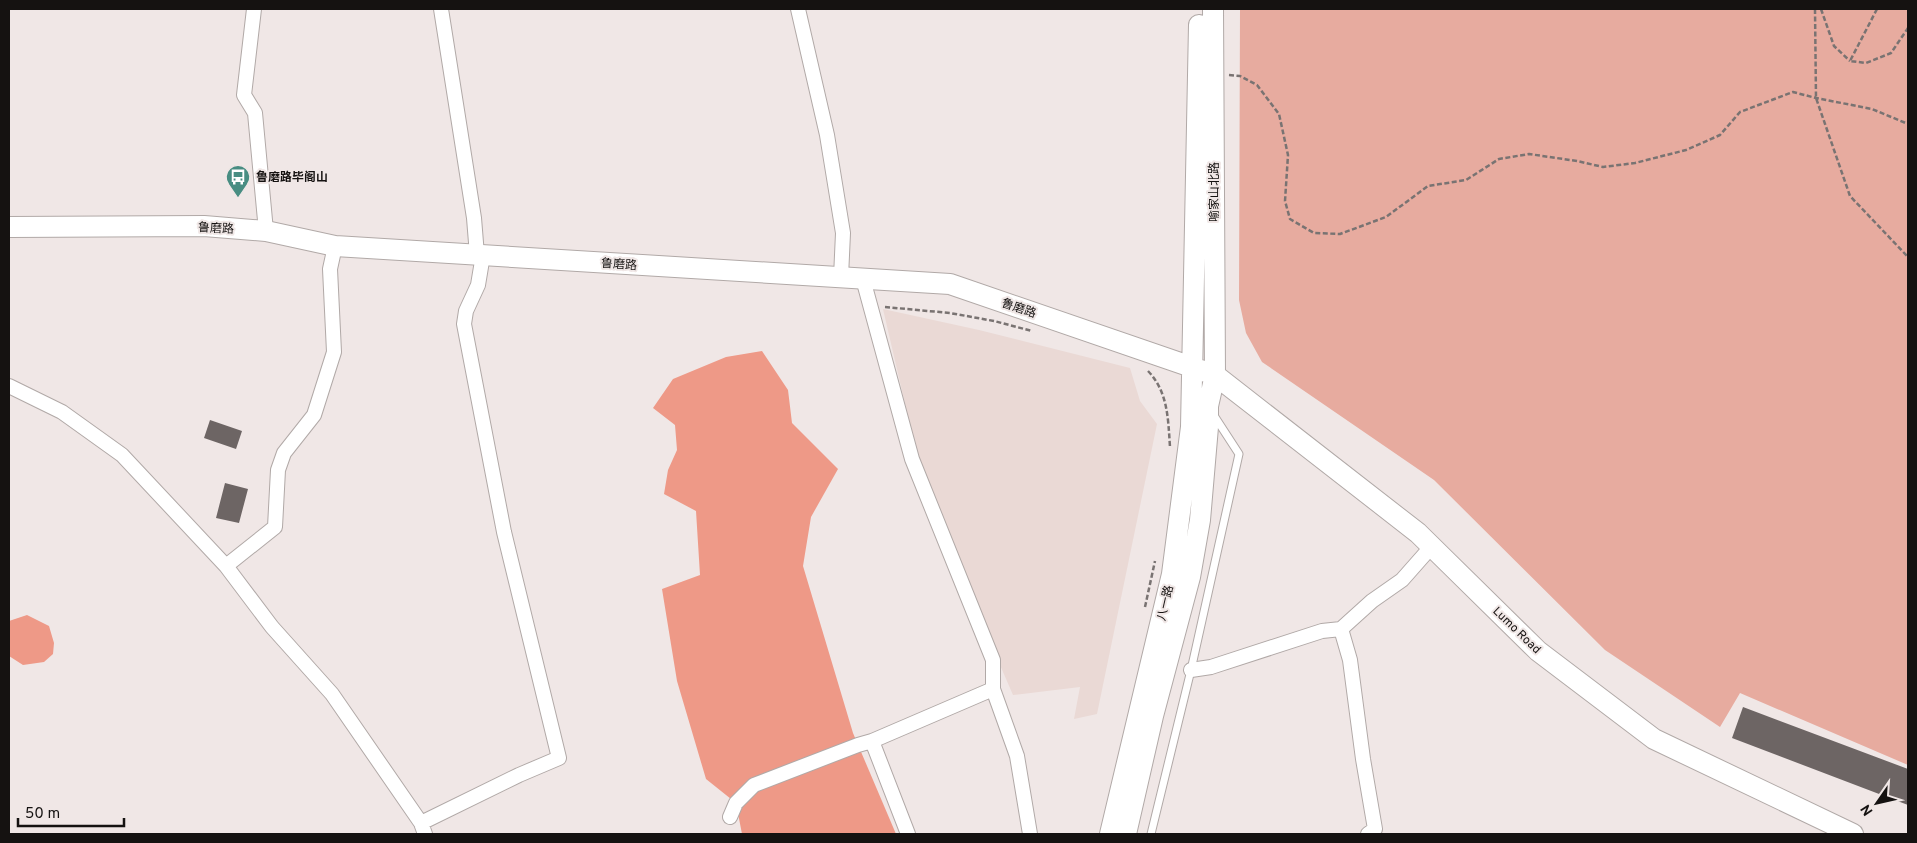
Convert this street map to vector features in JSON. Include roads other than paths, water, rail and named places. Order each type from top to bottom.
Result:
[{"type":"main road","name":"喻家山北路","points":[[1193,368],[1199,9]]},
{"type":"main road","name":"喻家山北路","points":[[1212,9],[1215,376]]},
{"type":"main road","name":"鲁磨路","points":[[9,227],[204,226],[266,231],[335,246],[950,284],[1215,376]]},
{"type":"main road","name":"八一路","points":[[1110,834],[1172,574],[1191,427],[1193,368]]},
{"type":"main road","name":"八一路","points":[[1126,834],[1153,716],[1190,577],[1200,520],[1208,406],[1215,376]]},
{"type":"main road","name":"Lumo Road","points":[[1215,376],[1418,532],[1538,651],[1654,739],[1853,834]]},
{"type":"street","points":[[254,9],[244,95],[256,113],[266,231]]},
{"type":"street","points":[[9,386],[62,412],[122,455],[226,566],[272,627],[332,694],[423,829],[519,775],[559,758],[504,532],[464,324],[466,311],[478,285],[480,255],[441,9]]},
{"type":"street","points":[[798,9],[829,145],[842,232],[840,277]]},
{"type":"street","points":[[226,566],[275,527],[278,470],[284,453],[314,415],[334,352],[330,269],[335,246]]},
{"type":"street","points":[[864,279],[912,459],[993,660],[993,689],[1017,756],[1030,834]]},
{"type":"street","points":[[1191,670],[1211,668],[1322,631],[1341,629],[1372,602],[1402,580],[1432,546]]},
{"type":"street","points":[[1341,629],[1350,660],[1363,759],[1375,829],[1368,834]]},
{"type":"street","points":[[730,817],[736,804],[754,786],[858,745],[872,742],[993,689]]},
{"type":"street","points":[[872,742],[908,834]]},
{"type":"lane","points":[[1151,834],[1191,670],[1239,454],[1208,406]]},
{"type":"place","name":"鲁磨路毕阁山","points":[[238,198]]}]
